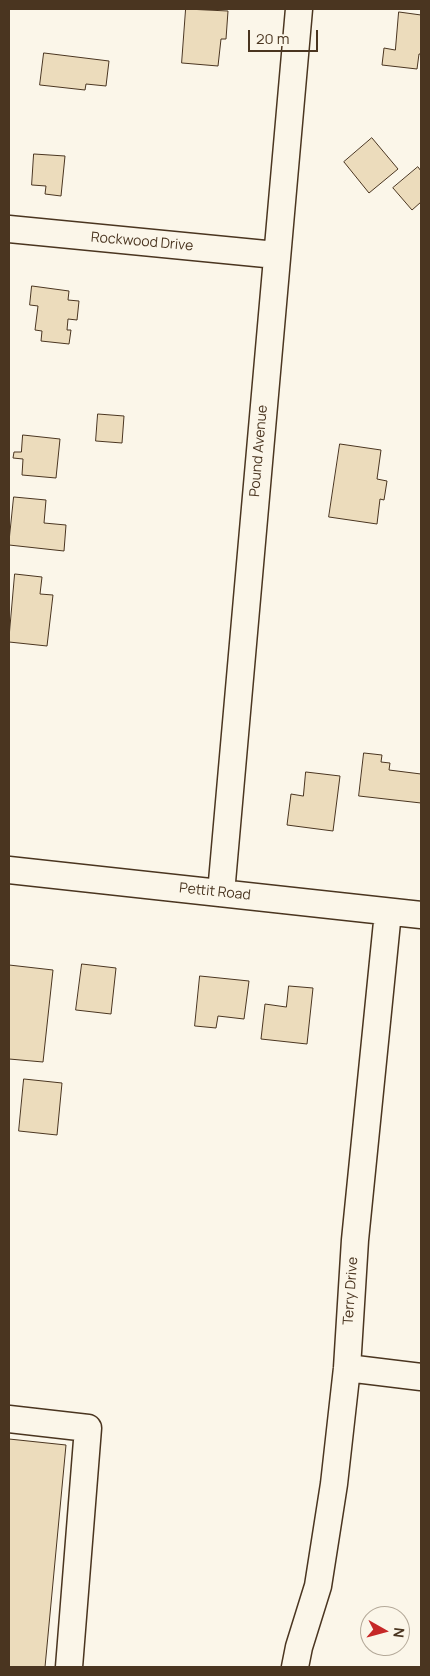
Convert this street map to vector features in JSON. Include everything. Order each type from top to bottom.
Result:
[{"type":"street","name":"Pound Avenue","points":[[222,893],[276,255],[299,9]]},
{"type":"street","name":"Rockwood Drive","points":[[9,229],[276,255]]},
{"type":"street","name":"Pettit Road","points":[[9,870],[421,915]]},
{"type":"street","name":"Terry Drive","points":[[295,1667],[299,1647],[318,1586],[334,1484],[346,1368],[356,1230],[388,912]]},
{"type":"street","points":[[346,1368],[421,1377]]},
{"type":"street","points":[[9,1419],[88,1428],[69,1667]]},
{"type":"building","points":[[186,9],[228,11],[226,39],[221,39],[218,66],[182,63]]},
{"type":"building","points":[[399,12],[421,15],[421,54],[419,54],[417,69],[382,65],[384,48],[395,50]]},
{"type":"building","points":[[44,53],[109,61],[106,86],[86,84],[85,90],[40,85]]},
{"type":"building","points":[[372,138],[398,169],[369,193],[344,162]]},
{"type":"building","points":[[34,154],[65,156],[61,196],[45,194],[46,186],[32,185]]},
{"type":"building","points":[[418,167],[421,171],[421,202],[412,210],[393,188]]},
{"type":"building","points":[[32,286],[69,291],[68,300],[79,301],[77,320],[68,319],[67,330],[71,330],[69,344],[41,341],[42,331],[35,330],[38,306],[30,305]]},
{"type":"building","points":[[98,414],[124,416],[122,443],[96,441]]},
{"type":"building","points":[[23,435],[60,439],[56,478],[22,475],[23,459],[13,458],[14,452],[21,452]]},
{"type":"building","points":[[340,444],[381,450],[377,479],[387,481],[384,500],[380,499],[377,524],[329,517]]},
{"type":"building","points":[[14,497],[46,500],[44,523],[66,525],[64,551],[9,545]]},
{"type":"building","points":[[15,574],[42,577],[40,594],[53,595],[47,646],[9,642]]},
{"type":"building","points":[[364,753],[382,755],[381,762],[390,763],[389,770],[421,774],[421,803],[359,796]]},
{"type":"building","points":[[306,772],[340,776],[333,831],[287,825],[291,794],[303,796]]},
{"type":"building","points":[[82,964],[116,968],[111,1014],[76,1010]]},
{"type":"building","points":[[9,965],[53,970],[43,1062],[9,1059]]},
{"type":"building","points":[[200,976],[249,981],[244,1019],[218,1016],[216,1028],[195,1026]]},
{"type":"building","points":[[289,986],[313,988],[307,1044],[261,1039],[265,1004],[286,1007]]},
{"type":"building","points":[[24,1079],[62,1083],[57,1135],[19,1131]]},
{"type":"building","points":[[9,1439],[66,1445],[45,1667],[9,1667]]}]
